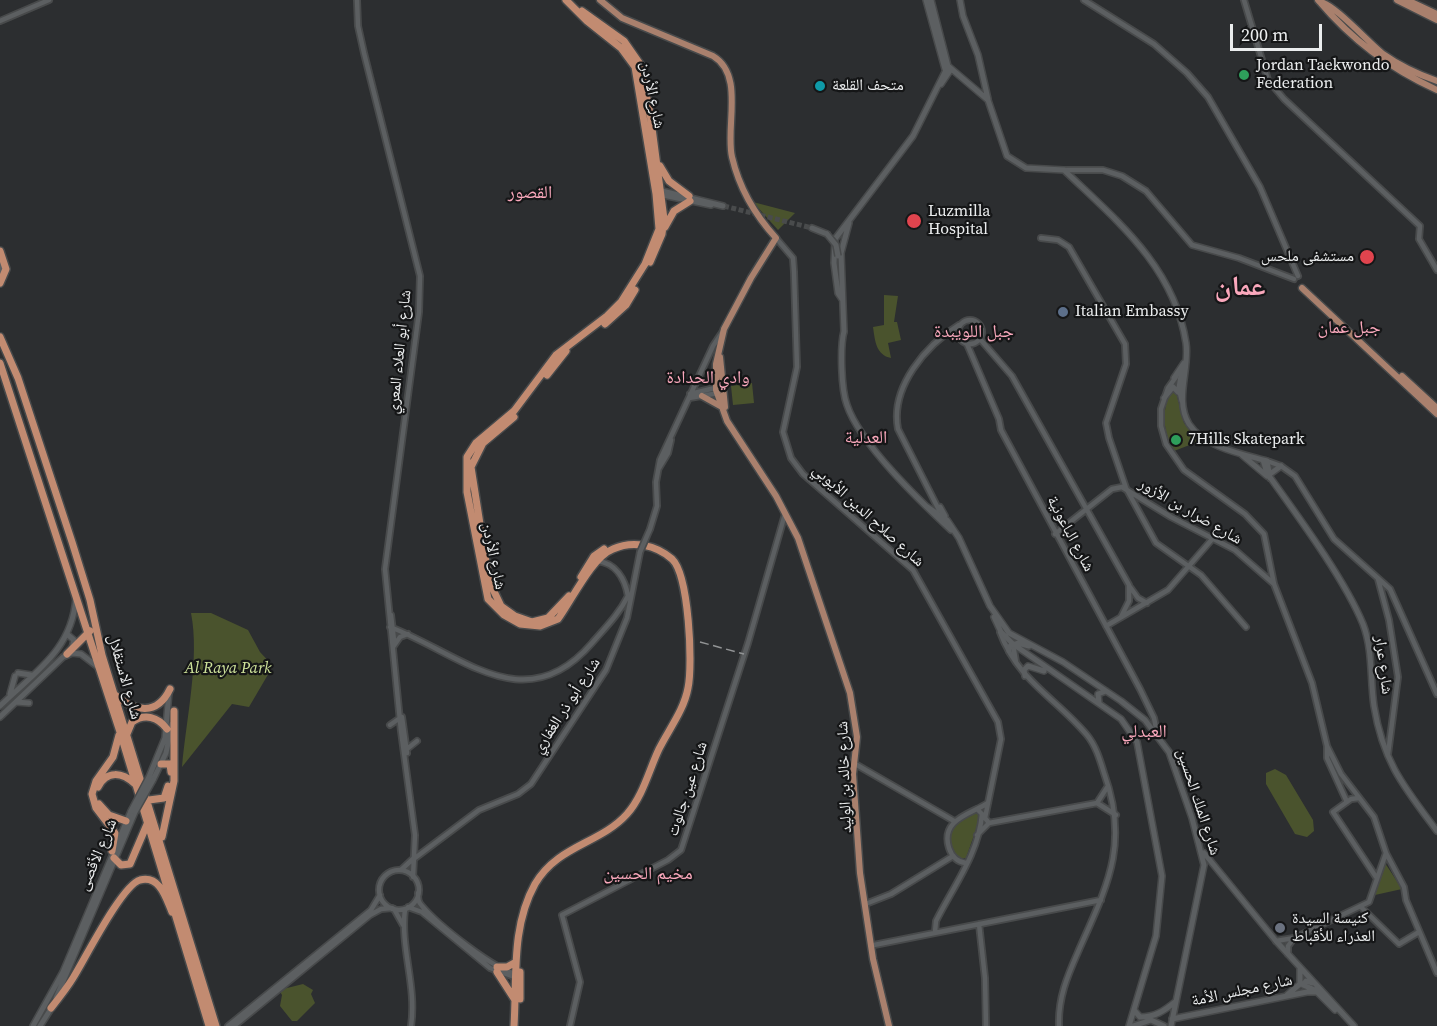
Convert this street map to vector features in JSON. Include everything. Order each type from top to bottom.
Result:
[{"type":"highway","name":"شارع الأردن","points":[[566,0],[587,21],[621,48],[634,64],[659,192],[657,237],[621,302],[607,316],[559,352],[514,411],[476,443],[469,453],[465,478],[488,599],[509,620],[530,627],[552,624],[558,619],[597,561],[611,549],[628,544],[645,545],[674,561],[686,599],[690,638]]},
{"type":"highway","name":"شارع الأردن","points":[[516,1026],[521,932],[537,886],[555,863],[617,826],[637,806],[690,694],[690,602],[683,570],[674,556],[654,544],[627,540],[599,551],[558,610],[543,621],[532,622],[515,616],[497,601],[478,542],[471,467],[477,450],[520,411],[564,353],[617,315],[626,305],[656,251],[663,229],[656,156],[641,68],[634,53],[624,41],[586,14],[572,0]]},
{"type":"highway","points":[[656,156],[669,181],[689,198],[674,211],[663,229]]},
{"type":"highway","points":[[0,251],[6,269],[0,283]]},
{"type":"highway","name":"شارع الاستقلال","points":[[0,337],[22,389],[93,612],[136,784],[184,939],[196,991],[209,1026]]},
{"type":"highway","name":"شارع الاستقلال","points":[[0,363],[63,564],[149,800],[216,1026]]},
{"type":"highway","points":[[67,654],[88,634],[92,627],[93,612]]},
{"type":"highway","name":"شارع الأردن","points":[[516,1026],[518,976],[516,962],[524,912],[531,891],[544,871],[558,856],[620,820],[637,799],[687,694],[690,647]]},
{"type":"highway","points":[[115,695],[128,706],[146,710],[160,704],[170,689]]},
{"type":"highway","points":[[161,839],[174,781],[174,711]]},
{"type":"highway","points":[[148,822],[130,864],[121,866],[113,854],[115,833],[96,808],[92,794],[96,781],[132,722],[144,717],[155,719],[167,729]]},
{"type":"highway","points":[[149,800],[161,800],[167,794],[171,765],[166,762],[161,764]]},
{"type":"highway","points":[[126,821],[114,818],[104,811],[97,800],[97,788],[103,779],[112,774],[125,776],[136,784]]},
{"type":"highway","points":[[51,1008],[73,979],[122,897],[134,883],[147,880],[160,886],[184,939]]},
{"type":"highway","points":[[516,962],[497,970],[516,1002]]},
{"type":"main road","points":[[600,0],[622,18],[713,56],[724,65],[730,85],[732,158],[748,201],[776,238]]},
{"type":"main road","points":[[926,0],[948,69],[981,96],[991,113]]},
{"type":"main road","points":[[931,0],[948,69],[988,100]]},
{"type":"main road","points":[[960,0],[966,25],[978,55],[991,113],[1002,148],[1012,161],[1031,170],[1064,170],[1147,252],[1182,325],[1185,360],[1180,378],[1179,396]]},
{"type":"main road","points":[[1397,0],[1412,10],[1437,20]]},
{"type":"main road","points":[[1407,0],[1437,14]]},
{"type":"main road","points":[[1318,1],[1332,5],[1351,27],[1382,53],[1411,71],[1437,81]]},
{"type":"main road","points":[[1318,1],[1351,35],[1378,58],[1405,75],[1437,90]]},
{"type":"main road","name":"شارع الملك الحسين","points":[[948,69],[913,136],[849,221],[833,248],[838,293],[842,299],[849,410],[862,435],[926,506],[937,511],[947,520],[957,535],[990,606],[1009,633],[1093,682],[1133,710],[1157,733],[1172,758],[1201,849],[1204,870],[1172,1023]]},
{"type":"main road","points":[[1071,178],[1073,170]]},
{"type":"main road","points":[[1056,171],[1077,184]]},
{"type":"main road","points":[[659,192],[724,206]]},
{"type":"main road","points":[[812,228],[827,234],[835,243],[842,299]]},
{"type":"main road","name":"شارع خالد بن الوليد","points":[[776,238],[751,278],[724,329],[719,351],[721,406],[734,432],[781,503],[808,556],[854,693],[860,736],[857,765],[860,837],[874,945],[891,1026]]},
{"type":"main road","points":[[1437,408],[1303,288],[1437,414]]},
{"type":"main road","points":[[1185,360],[1180,378],[1187,421],[1197,433],[1241,454],[1265,460]]},
{"type":"main road","points":[[1164,398],[1174,387],[1183,403]]},
{"type":"main road","name":"شارع خالد بن الوليد","points":[[719,390],[734,432]]},
{"type":"main road","points":[[702,396],[721,406]]},
{"type":"main road","points":[[1241,454],[1270,477],[1281,466]]},
{"type":"main road","name":"شارع عرار","points":[[1265,460],[1270,477],[1332,569],[1362,623],[1368,640],[1375,708],[1386,740],[1388,756],[1398,778],[1437,831]]},
{"type":"main road","name":"شارع الملك الحسين","points":[[937,511],[957,535]]},
{"type":"main road","name":"شارع خالد بن الوليد","points":[[787,515],[808,562],[854,710],[857,737],[853,786],[860,873],[873,959],[891,1026]]},
{"type":"main road","points":[[0,706],[55,653],[68,635],[74,619],[76,596]]},
{"type":"main road","points":[[990,606],[998,627],[1013,644],[1121,719],[1137,742],[1162,876],[1156,936],[1131,1026],[1151,1020],[1164,1026]]},
{"type":"main road","points":[[0,717],[67,654],[74,642],[68,635]]},
{"type":"main road","points":[[1009,651],[1013,644]]},
{"type":"main road","points":[[1013,644],[1023,644],[1044,652]]},
{"type":"main road","points":[[67,654],[81,654],[99,668]]},
{"type":"main road","points":[[1025,676],[1024,670],[1030,666],[1056,676]]},
{"type":"main road","points":[[8,698],[17,674],[33,675]]},
{"type":"main road","points":[[1085,693],[1094,692],[1093,682]]},
{"type":"main road","name":"شارع الأقصى","points":[[151,778],[167,729],[170,689]]},
{"type":"main road","points":[[1099,703],[1098,694],[1106,691]]},
{"type":"main road","points":[[15,703],[29,703]]},
{"type":"main road","name":"شارع الأقصى","points":[[33,1026],[71,955],[133,811],[161,764],[169,741],[174,711]]},
{"type":"main road","name":"شارع الأقصى","points":[[40,1026],[51,1008],[126,821],[133,811]]},
{"type":"main road","points":[[1201,849],[1276,941],[1352,1026]]},
{"type":"main road","points":[[1286,996],[1299,984],[1300,967]]},
{"type":"main road","name":"شارع مجلس الأمة","points":[[1172,1023],[1319,990]]},
{"type":"main road","points":[[1134,1010],[1140,1017],[1149,1017],[1164,1012],[1175,1002]]},
{"type":"street","points":[[0,21],[49,0]]},
{"type":"street","name":"شارع أبو العلاء المعري","points":[[357,0],[358,26],[364,53],[420,276],[419,312],[386,559],[388,604],[416,856],[413,877]]},
{"type":"street","points":[[1064,170],[1103,170],[1122,176],[1146,191],[1192,245],[1294,277],[1264,196],[1208,97],[1187,73],[1154,44],[1084,0]]},
{"type":"street","points":[[1244,0],[1268,80],[1298,112],[1420,226],[1419,239],[1437,270]]},
{"type":"street","name":"شارع صلاح الدين الأيوبي","points":[[776,238],[793,258],[797,367],[783,432],[791,458],[802,474],[913,570],[994,715],[1001,732],[988,803]]},
{"type":"street","name":"شارع ضرار بن الأزور","points":[[1041,238],[1058,240],[1069,247],[1125,344],[1126,364],[1106,423],[1126,488],[1134,498],[1214,537],[1235,550],[1274,584]]},
{"type":"street","points":[[0,259],[0,274]]},
{"type":"street","points":[[937,511],[898,429],[895,415],[898,400],[912,370],[948,332],[968,320],[976,322],[982,331],[980,339],[975,343],[967,344],[958,336],[948,332]]},
{"type":"street","points":[[958,336],[959,325]]},
{"type":"street","name":"شارع أبو ذر الغفاري","points":[[401,870],[416,856],[479,810],[518,794],[531,784],[606,669],[627,618],[640,552],[657,507],[658,471],[668,453],[671,438],[713,346],[724,329]]},
{"type":"street","points":[[980,339],[1012,376],[1129,585],[1137,598],[1148,603]]},
{"type":"street","name":"شارع الباعونية","points":[[967,344],[999,419],[1001,430],[1155,718],[1157,733]]},
{"type":"street","points":[[1180,378],[1168,388],[1164,398],[1161,426],[1170,452],[1192,477],[1245,514],[1261,529],[1268,542],[1274,584],[1312,683],[1327,746],[1326,754],[1339,775],[1374,817],[1386,853],[1404,887],[1406,900],[1437,973]]},
{"type":"street","points":[[690,396],[719,390]]},
{"type":"street","points":[[690,396],[702,396],[719,390]]},
{"type":"street","points":[[1265,460],[1281,466],[1298,479],[1334,539],[1390,590],[1437,694]]},
{"type":"street","points":[[1055,534],[1114,488],[1126,488]]},
{"type":"street","points":[[1134,498],[1156,543],[1190,566],[1209,583],[1246,627]]},
{"type":"street","name":"شارع عين جالوت","points":[[570,1026],[580,979],[562,915],[668,860],[681,850],[787,515]]},
{"type":"street","points":[[1106,626],[1148,603],[1171,587],[1214,537]]},
{"type":"street","points":[[611,549],[612,566]]},
{"type":"street","points":[[392,628],[477,669],[508,679],[534,680],[554,674],[579,658],[615,617],[628,596],[624,581],[612,566],[597,561]]},
{"type":"street","points":[[1378,577],[1389,620],[1398,676],[1395,711],[1386,740]]},
{"type":"street","points":[[1121,617],[1129,601],[1129,585]]},
{"type":"street","points":[[998,627],[1020,670],[1087,735],[1095,749],[1116,815],[1115,851],[1101,900],[1065,981],[1060,1000],[1059,1026]]},
{"type":"street","points":[[1009,633],[1020,670]]},
{"type":"street","points":[[393,646],[400,637],[408,634]]},
{"type":"street","points":[[390,725],[401,716]]},
{"type":"street","name":"شارع أبو العلاء المعري","points":[[401,716],[407,761]]},
{"type":"street","points":[[407,749],[417,741]]},
{"type":"street","points":[[857,765],[954,821]]},
{"type":"street","points":[[1339,775],[1347,802]]},
{"type":"street","points":[[1097,803],[1108,786]]},
{"type":"street","points":[[1359,798],[1347,802],[1333,812],[1376,877]]},
{"type":"street","points":[[961,874],[948,840],[954,821],[988,803]]},
{"type":"street","points":[[988,803],[985,818],[989,824]]},
{"type":"street","points":[[977,835],[989,824],[1097,803],[1116,815]]},
{"type":"street","points":[[935,932],[936,921],[953,891],[977,835],[982,815],[977,809]]},
{"type":"street","points":[[1276,941],[1294,938],[1369,902],[1386,853]]},
{"type":"street","points":[[868,903],[891,894],[955,858]]},
{"type":"street","points":[[955,858],[966,863]]},
{"type":"street","points":[[404,927],[393,909],[384,903],[380,895],[380,886],[385,875],[401,870],[413,877],[422,906],[474,952]]},
{"type":"street","points":[[411,1026],[412,991],[404,927],[407,908],[418,893]]},
{"type":"street","points":[[234,1026],[371,910],[380,895]]},
{"type":"street","points":[[874,945],[1101,900]]},
{"type":"street","points":[[1361,907],[1399,944],[1419,932]]},
{"type":"street","points":[[228,1026],[370,915],[381,909],[407,908],[422,912],[497,970],[518,976]]},
{"type":"street","points":[[979,924],[986,978],[986,1026]]},
{"type":"street","points":[[1288,954],[1288,946],[1294,938]]},
{"type":"green space","points":[[753,202],[795,213],[778,230]]},
{"type":"green space","points":[[884,295],[898,296],[894,322],[897,322],[901,340],[888,343],[891,358],[879,351],[873,327],[884,325]]},
{"type":"green space","points":[[752,383],[754,403],[733,405],[731,386]]},
{"type":"green space","points":[[1171,392],[1176,392],[1184,423],[1200,441],[1174,451],[1167,437],[1165,422],[1166,406]]},
{"type":"green space","name":"Al Raya Park","points":[[191,613],[211,613],[248,630],[260,652],[273,666],[249,707],[232,704],[182,767],[193,669]]},
{"type":"green space","points":[[1275,769],[1286,775],[1313,820],[1314,831],[1307,837],[1295,834],[1266,784],[1266,773]]},
{"type":"green space","points":[[976,811],[980,814],[980,818],[966,858],[959,859],[953,852],[950,842],[952,827],[959,820]]},
{"type":"green space","points":[[1385,863],[1402,889],[1375,895]]},
{"type":"green space","points":[[303,984],[313,990],[311,994],[315,1003],[297,1021],[292,1021],[280,1006],[282,995],[279,990]]},
{"type":"tunnel","points":[[724,206],[812,228]]},
{"type":"railway","points":[[700,642],[744,654]]},
{"type":"place","name":"Jordan Taekwondo Federation","points":[[1244,75]]},
{"type":"place","name":"متحف القلعة","points":[[820,86]]},
{"type":"place","name":"Luzmilla Hospital","points":[[914,221]]},
{"type":"place","name":"مستشفى ملحس","points":[[1367,257]]},
{"type":"place","name":"Italian Embassy","points":[[1063,312]]},
{"type":"place","name":"7Hills Skatepark","points":[[1176,440]]},
{"type":"place","name":"كنيسة السيدة العذراء للأقباط","points":[[1280,928]]},
{"type":"district","name":"القصور","points":[[530,193]]},
{"type":"district","name":"عمان","points":[[1240,288]]},
{"type":"district","name":"جبل عمان","points":[[1349,328]]},
{"type":"district","name":"جبل اللويبدة","points":[[974,332]]},
{"type":"district","name":"وادي الحدادة","points":[[708,378]]},
{"type":"district","name":"العدلية","points":[[866,438]]},
{"type":"district","name":"العبدلي","points":[[1144,732]]},
{"type":"district","name":"مخيم الحسين","points":[[648,874]]}]
